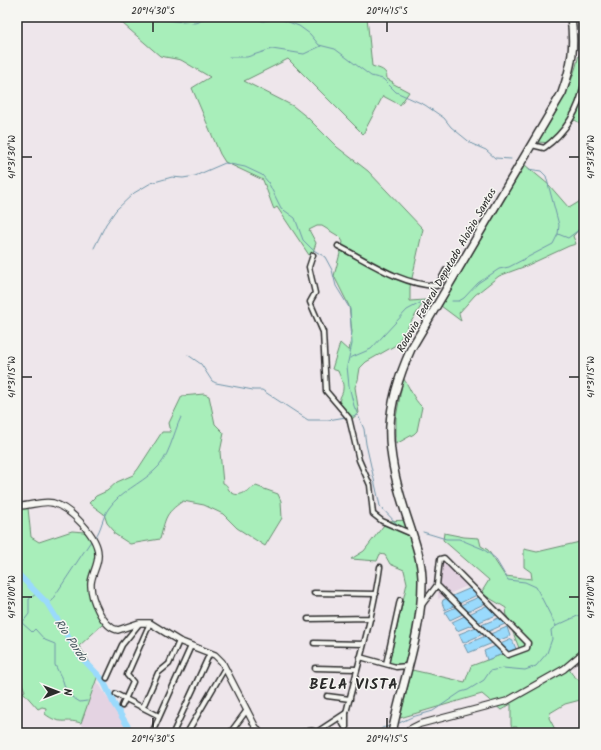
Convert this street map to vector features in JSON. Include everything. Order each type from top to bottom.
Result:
[{"type":"highway","name":"Rodovia Federal Deputado Aloízio Santos","points":[[392,733],[421,606],[420,565],[400,495],[391,453],[389,430],[391,407],[398,377],[411,349],[558,99],[570,71],[573,54],[571,17]]},
{"type":"street","points":[[532,145],[544,148],[557,137],[574,117],[584,84]]},
{"type":"street","points":[[338,246],[395,277],[408,281],[436,286],[446,270],[459,269]]},
{"type":"street","points":[[312,255],[309,267],[315,293],[310,302],[323,332],[326,391],[349,418],[359,460],[370,485],[372,514],[382,522],[412,534]]},
{"type":"street","points":[[17,506],[46,502],[54,504],[69,512],[92,537],[98,548],[98,558],[91,586],[104,621],[110,628],[118,630],[139,623],[150,623],[179,641],[210,652],[219,658],[257,732]]},
{"type":"street","points":[[421,606],[437,585],[438,564],[440,559],[444,558],[528,643],[527,648],[508,655],[437,585]]},
{"type":"street","points":[[347,732],[346,714],[356,669],[371,618],[380,567]]},
{"type":"street","points":[[314,593],[376,594]]},
{"type":"street","points":[[386,664],[400,600]]},
{"type":"street","points":[[308,619],[371,618]]},
{"type":"street","points":[[107,678],[122,645],[139,623]]},
{"type":"street","points":[[122,706],[133,682],[128,678],[129,671],[150,623]]},
{"type":"street","points":[[143,707],[158,673],[169,664],[179,641]]},
{"type":"street","points":[[314,643],[364,644]]},
{"type":"street","points":[[152,733],[190,646]]},
{"type":"street","points":[[173,733],[210,652]]},
{"type":"street","points":[[407,733],[410,729],[420,724],[507,701],[564,669],[584,652]]},
{"type":"street","points":[[360,657],[396,667],[408,666]]},
{"type":"street","points":[[187,733],[225,668]]},
{"type":"street","points":[[315,668],[356,669]]},
{"type":"street","points":[[116,694],[159,716]]},
{"type":"street","points":[[327,696],[350,699]]},
{"type":"street","points":[[230,733],[247,710]]},
{"type":"street","points":[[302,733],[318,732],[346,714]]},
{"type":"street","points":[[340,718],[347,732]]},
{"type":"shaded area","points":[[443,562],[469,585],[438,599],[439,565]]},
{"type":"shaded area","points":[[97,681],[130,733],[86,733],[80,723]]},
{"type":"green space","points":[[115,17],[367,17],[372,66],[384,71],[387,79],[409,92],[400,105],[383,96],[363,134],[288,59],[244,81],[293,106],[308,118],[337,147],[368,171],[423,229],[410,287],[410,301],[425,300],[396,345],[366,362],[360,368],[355,387],[359,413],[352,419],[344,412],[340,405],[339,402],[343,392],[343,384],[338,371],[332,369],[340,343],[349,351],[352,332],[349,306],[334,276],[343,242],[340,237],[322,226],[317,226],[309,230],[316,243],[311,258],[277,207],[274,209],[263,180],[225,162],[220,154],[192,88],[210,77],[181,60],[160,56]]},
{"type":"green space","points":[[579,55],[584,55],[584,126],[575,120],[551,143],[538,142],[557,111],[572,78]]},
{"type":"green space","points":[[525,165],[549,185],[569,208],[582,200],[584,201],[584,224],[573,236],[576,244],[499,276],[475,295],[459,313],[461,321],[441,306]]},
{"type":"green space","points":[[403,378],[422,407],[417,431],[396,444],[396,418]]},
{"type":"green space","points":[[204,394],[209,396],[215,424],[224,433],[220,452],[223,483],[227,485],[232,493],[236,494],[243,493],[256,486],[278,494],[281,501],[282,518],[265,546],[237,528],[223,514],[204,505],[183,501],[169,513],[160,539],[130,544],[113,533],[114,531],[107,523],[104,514],[89,503],[96,496],[107,491],[117,482],[133,475],[162,432],[171,432],[169,423],[182,396]]},
{"type":"green space","points":[[17,505],[28,508],[31,537],[39,542],[72,531],[84,532],[94,541],[96,555],[92,598],[103,624],[79,646],[98,675],[81,723],[59,721],[50,718],[45,714],[46,708],[42,707],[38,709],[23,692],[25,691],[21,681],[17,680]]},
{"type":"green space","points":[[409,520],[421,581],[418,616],[406,664],[398,665],[389,663],[407,583],[404,570],[390,564],[385,555],[380,554],[377,561],[351,559],[364,551],[387,521]]},
{"type":"green space","points":[[444,533],[479,538],[481,546],[488,550],[505,576],[532,579],[531,572],[524,567],[524,549],[537,552],[584,541],[584,656],[569,669],[572,674],[584,685],[584,699],[565,704],[550,713],[549,718],[557,733],[517,733],[517,727],[512,727],[511,725],[511,704],[501,710],[482,694],[400,718],[412,670],[465,682],[471,666],[519,648],[507,617],[506,608],[481,593],[489,580],[443,540]]},
{"type":"water","points":[[471,588],[477,595],[445,610],[442,603],[443,600]]},
{"type":"water","points":[[481,596],[486,603],[450,620],[445,612]]},
{"type":"water","points":[[488,605],[499,614],[457,631],[452,622]]},
{"type":"water","points":[[501,617],[505,624],[463,643],[459,634]]},
{"type":"water","points":[[507,627],[510,636],[468,653],[464,645]]},
{"type":"water","points":[[512,639],[516,649],[487,660],[484,651]]},
{"type":"waterway","points":[[155,19],[194,23],[199,22],[205,17]]},
{"type":"waterway","points":[[253,17],[263,21],[278,18],[299,26],[310,34],[319,45],[335,49],[371,76],[383,79],[396,92],[425,105],[444,118],[451,127],[472,144],[486,150],[495,158],[511,159]]},
{"type":"waterway","points":[[229,57],[247,57],[272,49],[304,54],[321,46]]},
{"type":"waterway","points":[[94,248],[106,224],[116,210],[134,193],[151,183],[172,177],[183,178],[195,176],[225,163],[245,167],[262,175],[268,182],[281,208],[295,218],[303,240],[312,249],[325,257],[332,270],[336,286],[350,309],[352,344],[347,366],[349,386],[354,406],[364,429],[380,506],[397,524]]},
{"type":"waterway","points":[[452,301],[459,301],[464,298],[478,283],[499,269],[509,267],[553,244],[558,234],[559,225],[546,176],[541,171],[528,169]]},
{"type":"waterway","points":[[558,234],[568,238],[584,226]]},
{"type":"waterway","points":[[350,358],[371,349],[407,310],[422,302]]},
{"type":"waterway","points":[[188,355],[201,364],[212,381],[253,390],[262,390],[308,420],[328,420],[346,417]]},
{"type":"waterway","points":[[353,416],[357,415]]},
{"type":"waterway","points":[[95,538],[103,519],[114,502],[159,466],[167,453],[181,417]]},
{"type":"waterway","points":[[423,532],[446,539],[459,539],[483,549],[495,558],[508,580],[525,582],[536,587],[556,626]]},
{"type":"waterway","points":[[48,606],[91,541]]},
{"type":"waterway","name":"Rio Pardo","points":[[17,573],[47,603],[80,656],[103,680],[114,704],[132,733]]},
{"type":"waterway","points":[[37,592],[29,599],[29,614],[22,623],[32,632],[35,629],[45,640],[55,644],[55,665],[63,681],[67,694],[80,702],[87,701]]},
{"type":"waterway","points":[[397,724],[412,717],[433,711],[461,692],[468,690],[484,680],[490,671],[503,668],[525,670],[536,666],[547,653],[552,639],[551,630],[556,626],[584,613]]},
{"type":"waterway","points":[[377,733],[382,728],[390,726]]},
{"type":"district","name":"BELA VISTA","points":[[354,684]]}]
